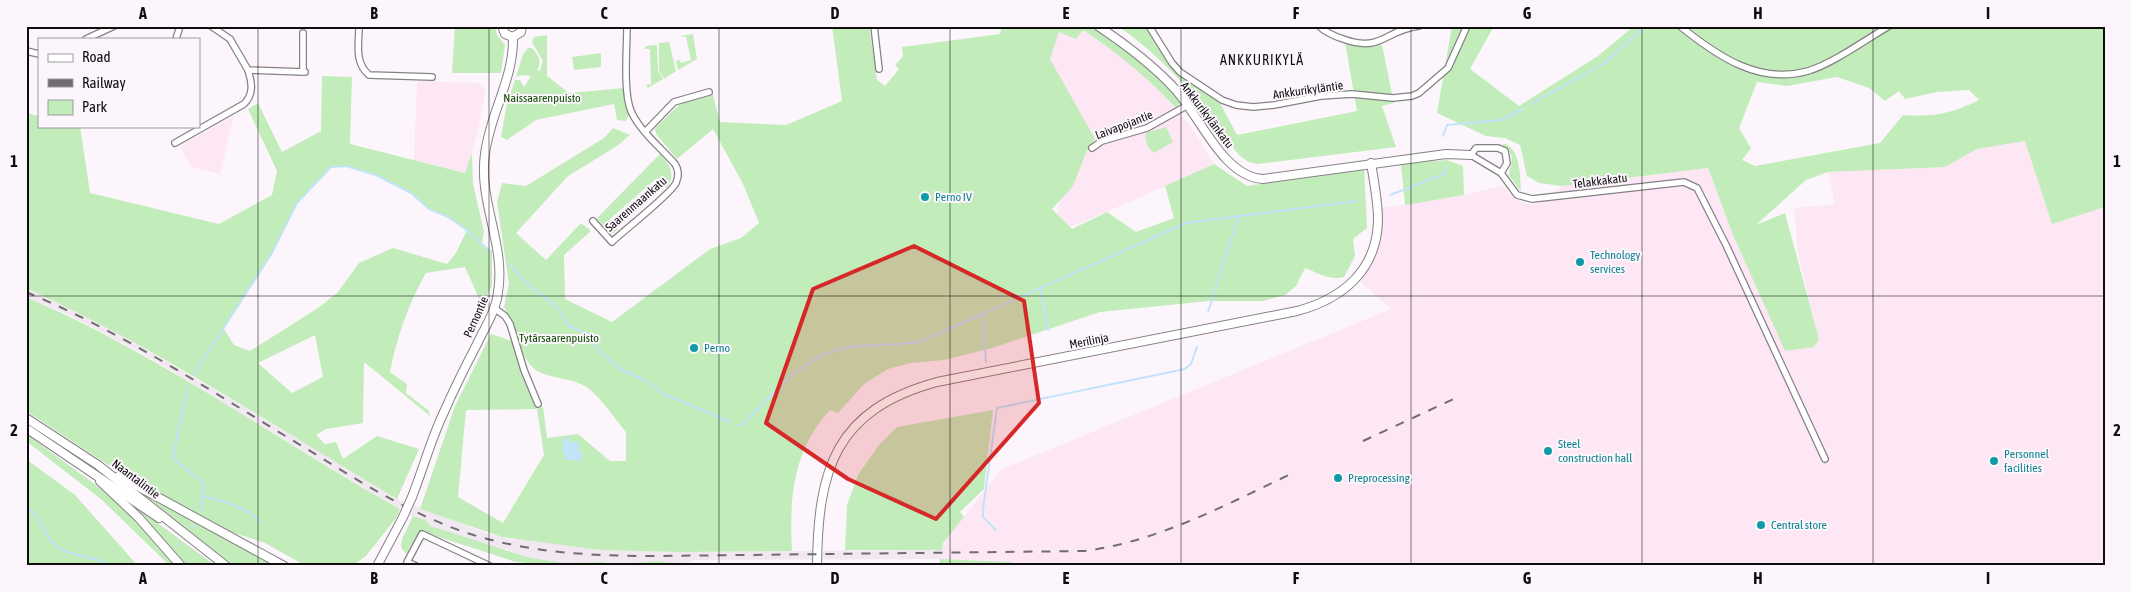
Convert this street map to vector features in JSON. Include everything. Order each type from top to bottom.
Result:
[{"type":"street","points":[[88,38],[114,26]]},
{"type":"street","points":[[176,38],[180,26]]},
{"type":"street","points":[[175,144],[244,104],[250,98],[252,90],[248,70],[230,39],[211,26]]},
{"type":"street","points":[[359,26],[358,60],[362,69],[369,75],[432,77]]},
{"type":"street","points":[[502,26],[505,34],[513,37],[521,32],[522,26]]},
{"type":"street","name":"Saarenmaankatu","points":[[594,221],[612,242],[675,185],[678,168],[637,122],[628,102],[627,26]]},
{"type":"street","points":[[874,26],[879,69]]},
{"type":"street","name":"Ankkurikylänkatu","points":[[1098,26],[1163,77],[1188,105],[1228,162]]},
{"type":"street","name":"Ankkurikyläntie","points":[[1149,26],[1180,72],[1222,100],[1253,107],[1329,95],[1352,94],[1393,98],[1412,96],[1419,93],[1448,68],[1467,26]]},
{"type":"street","points":[[1319,26],[1329,34],[1356,44],[1367,45],[1380,42],[1406,28],[1419,26]]},
{"type":"street","points":[[1680,26],[1709,50],[1747,70],[1767,75],[1810,71],[1889,26]]},
{"type":"street","points":[[248,70],[304,72],[303,32]]},
{"type":"street","name":"Pernontie","points":[[376,564],[403,517],[442,415],[494,308],[499,287],[498,259],[486,205],[483,172],[485,152],[511,69],[513,37]]},
{"type":"street","points":[[646,131],[674,102],[709,92]]},
{"type":"street","name":"Laivapojantie","points":[[1092,148],[1102,141],[1147,128],[1188,105]]},
{"type":"street","points":[[1471,155],[1480,146],[1503,149],[1507,155],[1507,163],[1500,172]]},
{"type":"street","name":"Telakkakatu","points":[[1228,162],[1243,174],[1262,179],[1446,154],[1471,155],[1500,172],[1517,195],[1532,199],[1684,182],[1697,188],[1726,245],[1825,458]]},
{"type":"street","name":"Merilinja","points":[[817,566],[821,499],[830,467],[848,435],[864,418],[885,402],[902,393],[937,382],[1297,311],[1330,300],[1347,288],[1361,272],[1376,240],[1378,211],[1371,163]]},
{"type":"street","points":[[494,308],[505,316],[510,324],[524,370],[538,404]]},
{"type":"street","name":"Naantalintie","points":[[26,418],[98,465],[226,566]]},
{"type":"street","name":"Naantalintie","points":[[26,428],[76,460],[226,566]]},
{"type":"street","points":[[76,460],[139,518],[181,566]]},
{"type":"street","points":[[98,465],[284,566]]},
{"type":"street","points":[[416,566],[407,562],[422,534],[490,566]]},
{"type":"street","points":[[376,564],[387,566]]},
{"type":"highlighted area","points":[[914,246],[1024,301],[1039,403],[936,519],[848,479],[766,423],[813,289]]},
{"type":"shaded area","points":[[1082,30],[1121,56],[1156,86],[1192,128],[1214,164],[1107,212],[1054,233],[1073,124],[1050,59],[1059,32]]},
{"type":"shaded area","points":[[417,81],[477,83],[486,89],[478,130],[466,173],[414,160]]},
{"type":"shaded area","points":[[234,116],[220,174],[191,167],[180,146]]},
{"type":"shaded area","points":[[2026,141],[2052,224],[2105,207],[2105,566],[1023,566],[1011,562],[940,559],[943,543],[1002,469],[1391,309],[1361,282],[1374,258],[1379,241],[1381,208],[1464,195],[1502,186],[1516,200],[1529,204],[1539,204],[1562,186],[1708,168],[1733,235],[1786,351],[1819,339],[1798,254],[1794,208],[1835,204],[1828,172],[1944,167],[1977,149]]},
{"type":"shaded area","points":[[26,288],[89,318],[147,350],[323,453],[397,499],[486,533],[514,540],[518,538],[600,550],[679,552],[942,550],[940,559],[693,560],[684,564],[656,561],[617,565],[603,562],[563,563],[527,557],[506,549],[485,545],[431,526],[425,520],[415,518],[142,353],[65,313],[26,297]]},
{"type":"green space","points":[[455,26],[495,26],[497,35],[505,45],[501,73],[452,73]]},
{"type":"green space","name":"Tytärsaarenpuisto","points":[[832,26],[869,26],[877,80],[885,86],[899,69],[895,65],[903,56],[902,47],[1000,34],[1002,26],[1089,26],[1137,59],[1180,102],[1177,109],[1132,66],[1083,30],[1076,39],[1059,32],[1050,59],[1095,139],[1087,150],[1073,186],[1052,209],[1072,229],[1107,212],[1136,232],[1174,218],[1165,186],[1214,164],[1247,186],[1364,169],[1367,228],[1353,239],[1355,256],[1344,277],[1329,277],[1305,268],[1296,286],[1285,295],[1263,301],[1209,301],[1100,312],[992,348],[944,360],[910,363],[888,369],[864,384],[838,413],[830,410],[808,442],[801,458],[793,494],[791,513],[792,551],[679,552],[600,550],[502,537],[420,509],[455,406],[491,334],[512,341],[537,409],[543,407],[547,438],[578,434],[610,461],[626,461],[626,432],[598,398],[582,385],[537,371],[521,350],[512,323],[504,307],[509,284],[497,202],[502,183],[526,186],[604,138],[613,128],[630,135],[617,146],[568,176],[516,233],[546,260],[581,223],[591,231],[564,255],[565,299],[612,322],[710,249],[741,238],[759,223],[743,184],[713,129],[677,159],[656,134],[655,128],[680,104],[713,95],[720,122],[786,125],[842,101]],"holes":[[[537,409],[544,455],[503,523],[458,497],[466,410]]]},
{"type":"green space","points":[[1118,26],[1148,26],[1176,70],[1202,91],[1219,101],[1237,135],[1357,111],[1345,42],[1382,45],[1394,103],[1382,106],[1396,147],[1257,164],[1251,163],[1236,152],[1211,117],[1174,74]]},
{"type":"green space","points":[[1452,26],[1494,26],[1470,69],[1519,106],[1598,56],[1634,26],[2105,26],[2105,207],[2052,224],[2025,141],[1977,149],[1945,167],[1828,172],[1806,180],[1756,225],[1785,213],[1819,339],[1814,347],[1785,351],[1733,235],[1708,168],[1562,186],[1539,183],[1527,176],[1520,145],[1505,138],[1486,136],[1437,113]],"holes":[[[1837,77],[1869,88],[1885,101],[1899,91],[1905,99],[1937,92],[1969,90],[1979,100],[1960,109],[1942,114],[1903,115],[1880,143],[1755,166],[1742,160],[1751,148],[1739,128],[1757,82],[1787,86]]]},
{"type":"green space","points":[[693,34],[697,59],[678,70],[676,61],[680,60],[681,63],[691,60],[686,37],[680,36]]},
{"type":"green space","name":"Naissaarenpuisto","points":[[547,35],[547,76],[569,93],[624,88],[629,114],[626,121],[617,120],[614,104],[536,120],[507,140],[501,137],[507,103],[515,80],[520,80],[524,87],[531,76],[522,75],[516,77],[523,54],[528,48],[532,48],[539,59],[537,70],[540,71],[543,61],[532,42],[534,37]]},
{"type":"green space","points":[[669,42],[676,71],[664,79],[659,70],[659,43]]},
{"type":"green space","points":[[657,45],[658,70],[663,79],[648,88],[646,85],[651,84],[650,49],[645,49],[645,46]]},
{"type":"green space","points":[[601,53],[601,67],[574,70],[572,57]]},
{"type":"green space","points":[[322,76],[352,77],[350,144],[465,173],[472,153],[473,184],[484,232],[482,243],[492,251],[492,286],[482,305],[465,267],[426,273],[404,321],[390,372],[407,384],[406,393],[429,411],[430,416],[364,362],[363,423],[326,429],[316,435],[325,444],[336,442],[343,459],[377,436],[419,449],[397,499],[168,362],[122,336],[26,288],[26,113],[38,116],[38,128],[80,128],[90,193],[219,224],[272,195],[277,171],[248,109],[258,103],[282,152],[321,131]],"holes":[[[346,166],[376,175],[411,193],[429,209],[448,217],[467,230],[456,253],[447,264],[393,248],[359,263],[338,292],[318,308],[250,351],[234,345],[224,329],[272,253],[297,203],[331,167]],[[315,335],[323,377],[292,393],[258,363]]]},
{"type":"green space","points":[[1166,127],[1173,142],[1154,153],[1147,144],[1146,133]]},
{"type":"green space","points":[[1502,144],[1506,144],[1511,148],[1517,158],[1521,192],[1509,175],[1512,158]]},
{"type":"green space","points":[[660,154],[667,162],[671,171],[672,175],[669,184],[666,188],[657,178],[610,219],[618,229],[614,233],[610,233],[597,218]]},
{"type":"green space","points":[[1447,160],[1463,166],[1464,195],[1405,205],[1401,164]]},
{"type":"green space","points":[[26,297],[123,344],[216,398],[400,509],[396,518],[366,556],[352,566],[306,566],[265,543],[231,532],[124,475],[26,411]]},
{"type":"green space","points":[[993,410],[984,489],[960,512],[964,517],[943,543],[942,550],[845,550],[847,505],[858,475],[879,445],[897,427]]},
{"type":"green space","points":[[26,434],[107,493],[138,522],[177,566],[170,566],[102,500],[26,441]]},
{"type":"green space","points":[[26,459],[75,495],[138,566],[26,566]]},
{"type":"green space","points":[[139,491],[279,566],[234,566]]},
{"type":"green space","points":[[125,499],[216,566],[185,566]]},
{"type":"green space","points":[[413,516],[425,520],[431,526],[527,557],[563,563],[603,562],[617,565],[656,561],[684,564],[683,566],[556,566],[516,562],[420,531],[406,554],[401,547],[402,539]]},
{"type":"green space","points":[[940,559],[1011,562],[1023,566],[939,566]]},
{"type":"water","points":[[567,437],[570,443],[577,441],[580,447],[577,451],[583,453],[579,464],[578,460],[566,460],[564,452],[562,452],[564,445],[562,440]]},
{"type":"waterway","points":[[1531,104],[1605,63],[1645,26]]},
{"type":"waterway","points":[[1443,136],[1447,125],[1501,120],[1523,109]]},
{"type":"waterway","points":[[194,374],[272,253],[297,203],[331,167],[346,166],[376,175],[411,193],[429,209],[448,217],[467,230],[491,253]]},
{"type":"waterway","points":[[1390,195],[1445,174],[1445,166]]},
{"type":"waterway","points":[[738,425],[741,426],[790,377],[817,358],[832,351],[849,347],[904,344],[922,341],[1186,223],[1357,201]]},
{"type":"waterway","points":[[1208,312],[1239,215]]},
{"type":"waterway","points":[[510,264],[524,281],[559,309],[569,326],[588,334],[594,345],[620,369],[644,380],[664,394],[730,422]]},
{"type":"waterway","points":[[1040,288],[1048,330]]},
{"type":"waterway","points":[[983,314],[986,362]]},
{"type":"waterway","points":[[996,530],[983,517],[983,509],[997,408],[1185,369],[1191,364],[1197,347]]},
{"type":"waterway","points":[[188,386],[173,458],[204,484],[201,511]]},
{"type":"waterway","points":[[203,496],[242,508],[256,517],[261,523]]},
{"type":"waterway","points":[[26,506],[36,516],[49,538],[59,548],[99,560],[110,566]]},
{"type":"railway","points":[[26,292],[63,308],[134,345],[402,505],[464,532],[511,545],[535,549],[584,554],[658,556],[1085,551],[1140,539],[1193,520],[1295,472]]},
{"type":"railway","points":[[1363,441],[1458,397]]},
{"type":"place","name":"Perno IV","points":[[925,197]]},
{"type":"place","name":"Technology services","points":[[1580,262]]},
{"type":"place","name":"Perno","points":[[694,348]]},
{"type":"place","name":"Steel construction hall","points":[[1548,451]]},
{"type":"place","name":"Personnel facilities","points":[[1994,461]]},
{"type":"place","name":"Preprocessing","points":[[1338,478]]},
{"type":"place","name":"Central store","points":[[1761,525]]},
{"type":"district","name":"ANKKURIKYLÄ","points":[[1262,60]]}]
